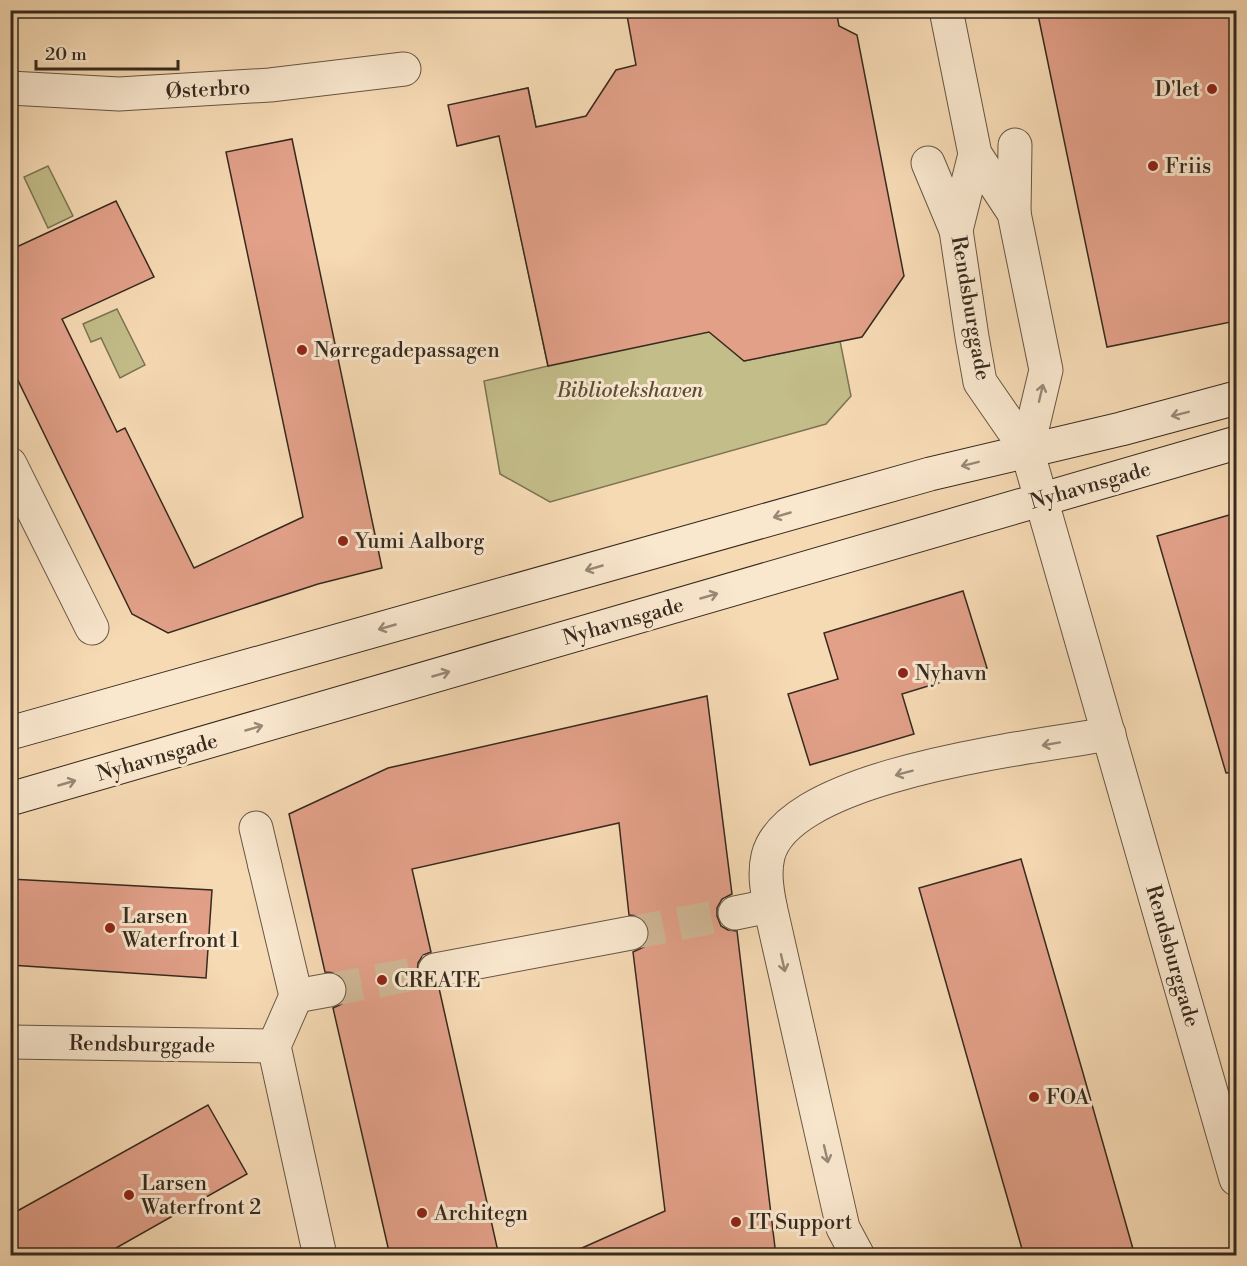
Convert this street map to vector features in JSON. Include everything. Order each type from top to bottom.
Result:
[{"type":"street","name":"Rendsburggade","points":[[946,10],[975,154],[1014,213],[1046,370],[1027,450]]},
{"type":"street","name":"Østerbro","points":[[10,88],[119,94],[270,85],[404,69]]},
{"type":"street","points":[[1014,213],[1015,145]]},
{"type":"street","name":"Rendsburggade","points":[[975,154],[956,230],[980,382],[1027,450],[1236,1179]]},
{"type":"street","points":[[928,163],[956,230]]},
{"type":"street","points":[[10,733],[930,474],[1236,399]]},
{"type":"street","name":"Nyhavnsgade","points":[[10,799],[1236,443]]},
{"type":"street","points":[[10,464],[92,628]]},
{"type":"street","points":[[858,1256],[843,1228],[770,906],[766,878],[768,855],[783,830],[817,804],[858,786],[960,758],[1109,734]]},
{"type":"street","points":[[256,828],[296,996],[274,1046],[320,1256]]},
{"type":"street","points":[[735,913],[770,906]]},
{"type":"street","points":[[435,970],[631,933]]},
{"type":"street","points":[[296,996],[329,990]]},
{"type":"street","name":"Rendsburggade","points":[[10,1042],[274,1046]]},
{"type":"green space","name":"Bibliotekshaven","points":[[528,88],[536,127],[551,124],[706,327],[744,361],[840,341],[851,396],[826,424],[550,502],[500,474],[484,381],[548,366],[491,96]]},
{"type":"green space","points":[[48,166],[73,216],[48,228],[24,177]]},
{"type":"green space","points":[[117,309],[145,365],[120,378],[101,338],[91,342],[83,324]]},
{"type":"building","points":[[626,10],[836,10],[839,26],[857,35],[904,276],[862,337],[744,361],[709,332],[548,366],[499,136],[457,146],[448,105],[528,88],[536,127],[586,116],[616,70],[636,65]]},
{"type":"building","name":"Friis","points":[[1037,10],[1236,10],[1236,321],[1107,347]]},
{"type":"building","points":[[292,139],[382,568],[318,584],[168,633],[132,614],[10,364],[10,250],[116,201],[154,277],[62,319],[117,432],[125,428],[194,568],[303,517],[226,152]]},
{"type":"building","points":[[1236,513],[1236,772],[1226,773],[1157,536]]},
{"type":"building","name":"Nyhavn","points":[[963,591],[987,668],[902,694],[914,734],[810,765],[788,694],[838,679],[824,633]]},
{"type":"building","name":"CREATE","points":[[707,696],[732,894],[722,899],[717,908],[717,916],[721,926],[737,931],[776,1256],[564,1256],[665,1211],[633,952],[644,947],[648,940],[649,930],[645,920],[629,915],[619,823],[412,869],[431,952],[423,955],[418,963],[417,974],[421,983],[428,987],[439,988],[499,1256],[390,1256],[333,1008],[342,1004],[346,997],[347,986],[343,977],[336,973],[325,972],[289,814],[388,768]]},
{"type":"building","points":[[1021,859],[1135,1256],[1024,1256],[919,888]]},
{"type":"building","name":"Larsen Waterfront 1","points":[[10,879],[212,890],[206,978],[10,965]]},
{"type":"building","name":"Larsen Waterfront 2","points":[[208,1105],[247,1174],[102,1256],[10,1256],[10,1215]]},
{"type":"tunnel","points":[[631,933],[735,913]]},
{"type":"tunnel","points":[[329,990],[435,970]]},
{"type":"place","name":"D'let","points":[[1212,89]]},
{"type":"place","name":"Friis","points":[[1153,166]]},
{"type":"place","name":"Nørregadepassagen","points":[[302,350]]},
{"type":"place","name":"Yumi Aalborg","points":[[343,541]]},
{"type":"place","name":"Nyhavn","points":[[903,673]]},
{"type":"place","name":"Larsen Waterfront 1","points":[[110,928]]},
{"type":"place","name":"CREATE","points":[[382,980]]},
{"type":"place","name":"FOA","points":[[1034,1097]]},
{"type":"place","name":"Larsen Waterfront 2","points":[[129,1195]]},
{"type":"place","name":"Architegn","points":[[422,1213]]},
{"type":"place","name":"IT Support","points":[[736,1222]]}]
